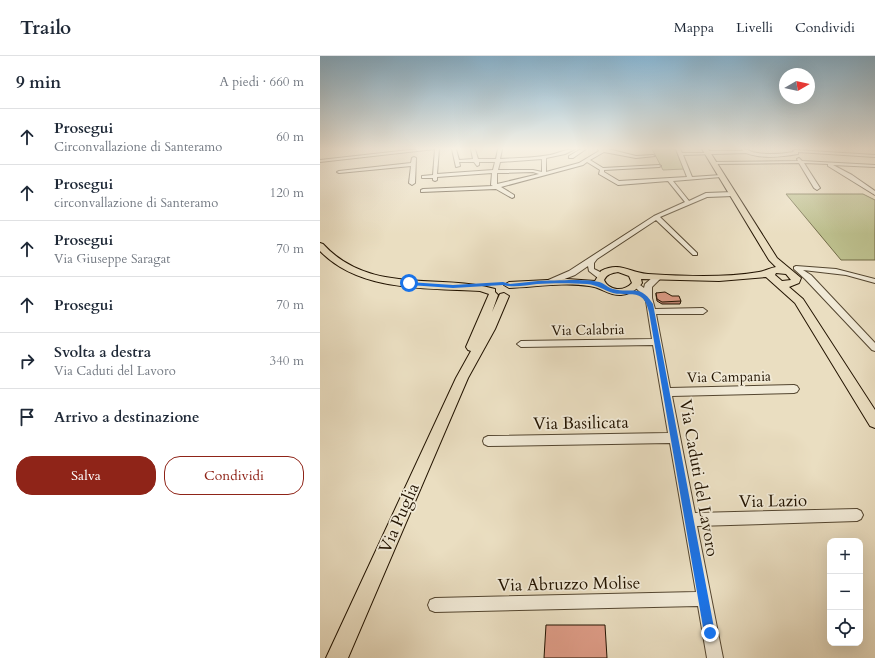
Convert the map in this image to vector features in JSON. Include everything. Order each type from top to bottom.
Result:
[{"type":"main road","points":[[722,177],[786,271],[799,301],[875,422]]},
{"type":"main road","points":[[320,246],[339,263],[367,275],[409,283],[501,291],[529,285],[600,280],[611,270],[622,270],[634,283]]},
{"type":"main road","points":[[634,283],[680,278],[746,276],[786,271]]},
{"type":"main road","points":[[786,271],[771,278],[799,301]]},
{"type":"main road","points":[[746,276],[790,284],[786,271]]},
{"type":"main road","points":[[600,280],[606,289],[615,292],[646,277],[680,278]]},
{"type":"main road","name":"Via Puglia","points":[[337,658],[462,378],[489,329],[501,291]]},
{"type":"street","points":[[412,177],[412,183]]},
{"type":"street","points":[[425,177],[443,177]]},
{"type":"street","points":[[494,177],[494,185],[512,196]]},
{"type":"street","points":[[423,191],[497,187],[534,177]]},
{"type":"street","points":[[608,177],[618,183],[667,178],[704,177]]},
{"type":"street","points":[[646,177],[648,181]]},
{"type":"street","points":[[810,177],[817,188]]},
{"type":"street","points":[[852,177],[875,193]]},
{"type":"street","points":[[667,178],[687,202]]},
{"type":"street","points":[[494,182],[524,180]]},
{"type":"street","points":[[549,283],[566,276],[594,259],[656,217],[687,202],[706,195],[733,194]]},
{"type":"street","points":[[656,217],[695,254]]},
{"type":"street","points":[[594,259],[591,262],[591,267],[600,280]]},
{"type":"street","points":[[591,267],[595,270],[611,270]]},
{"type":"street","points":[[786,271],[812,269],[831,270],[849,273],[875,281]]},
{"type":"street","points":[[786,271],[875,348]]},
{"type":"street","points":[[650,305],[648,286],[656,280]]},
{"type":"street","points":[[634,283],[637,291],[643,294],[650,305]]},
{"type":"street","points":[[650,305],[703,311]]},
{"type":"street","name":"Via Caduti del Lavoro","points":[[650,305],[715,658]]},
{"type":"street","name":"Via Calabria","points":[[521,344],[656,342]]},
{"type":"street","name":"Via Campania","points":[[666,392],[794,389]]},
{"type":"street","name":"Via Basilicata","points":[[488,441],[674,438]]},
{"type":"street","name":"Via Lazio","points":[[689,520],[857,516]]},
{"type":"street","name":"Via Abruzzo Molise","points":[[435,605],[704,599]]},
{"type":"green space","points":[[786,194],[863,194],[875,200],[875,260],[841,260]]},
{"type":"building","points":[[665,292],[672,296],[679,296],[681,301],[662,302],[657,299],[656,293]]},
{"type":"building","points":[[546,625],[605,625],[607,658],[544,658]]},
{"type":"route","points":[[409,283],[433,286],[453,286],[510,285],[538,282],[587,282],[601,285],[606,289],[615,292],[628,290],[637,291],[646,297],[650,304],[652,322],[710,633]]}]
